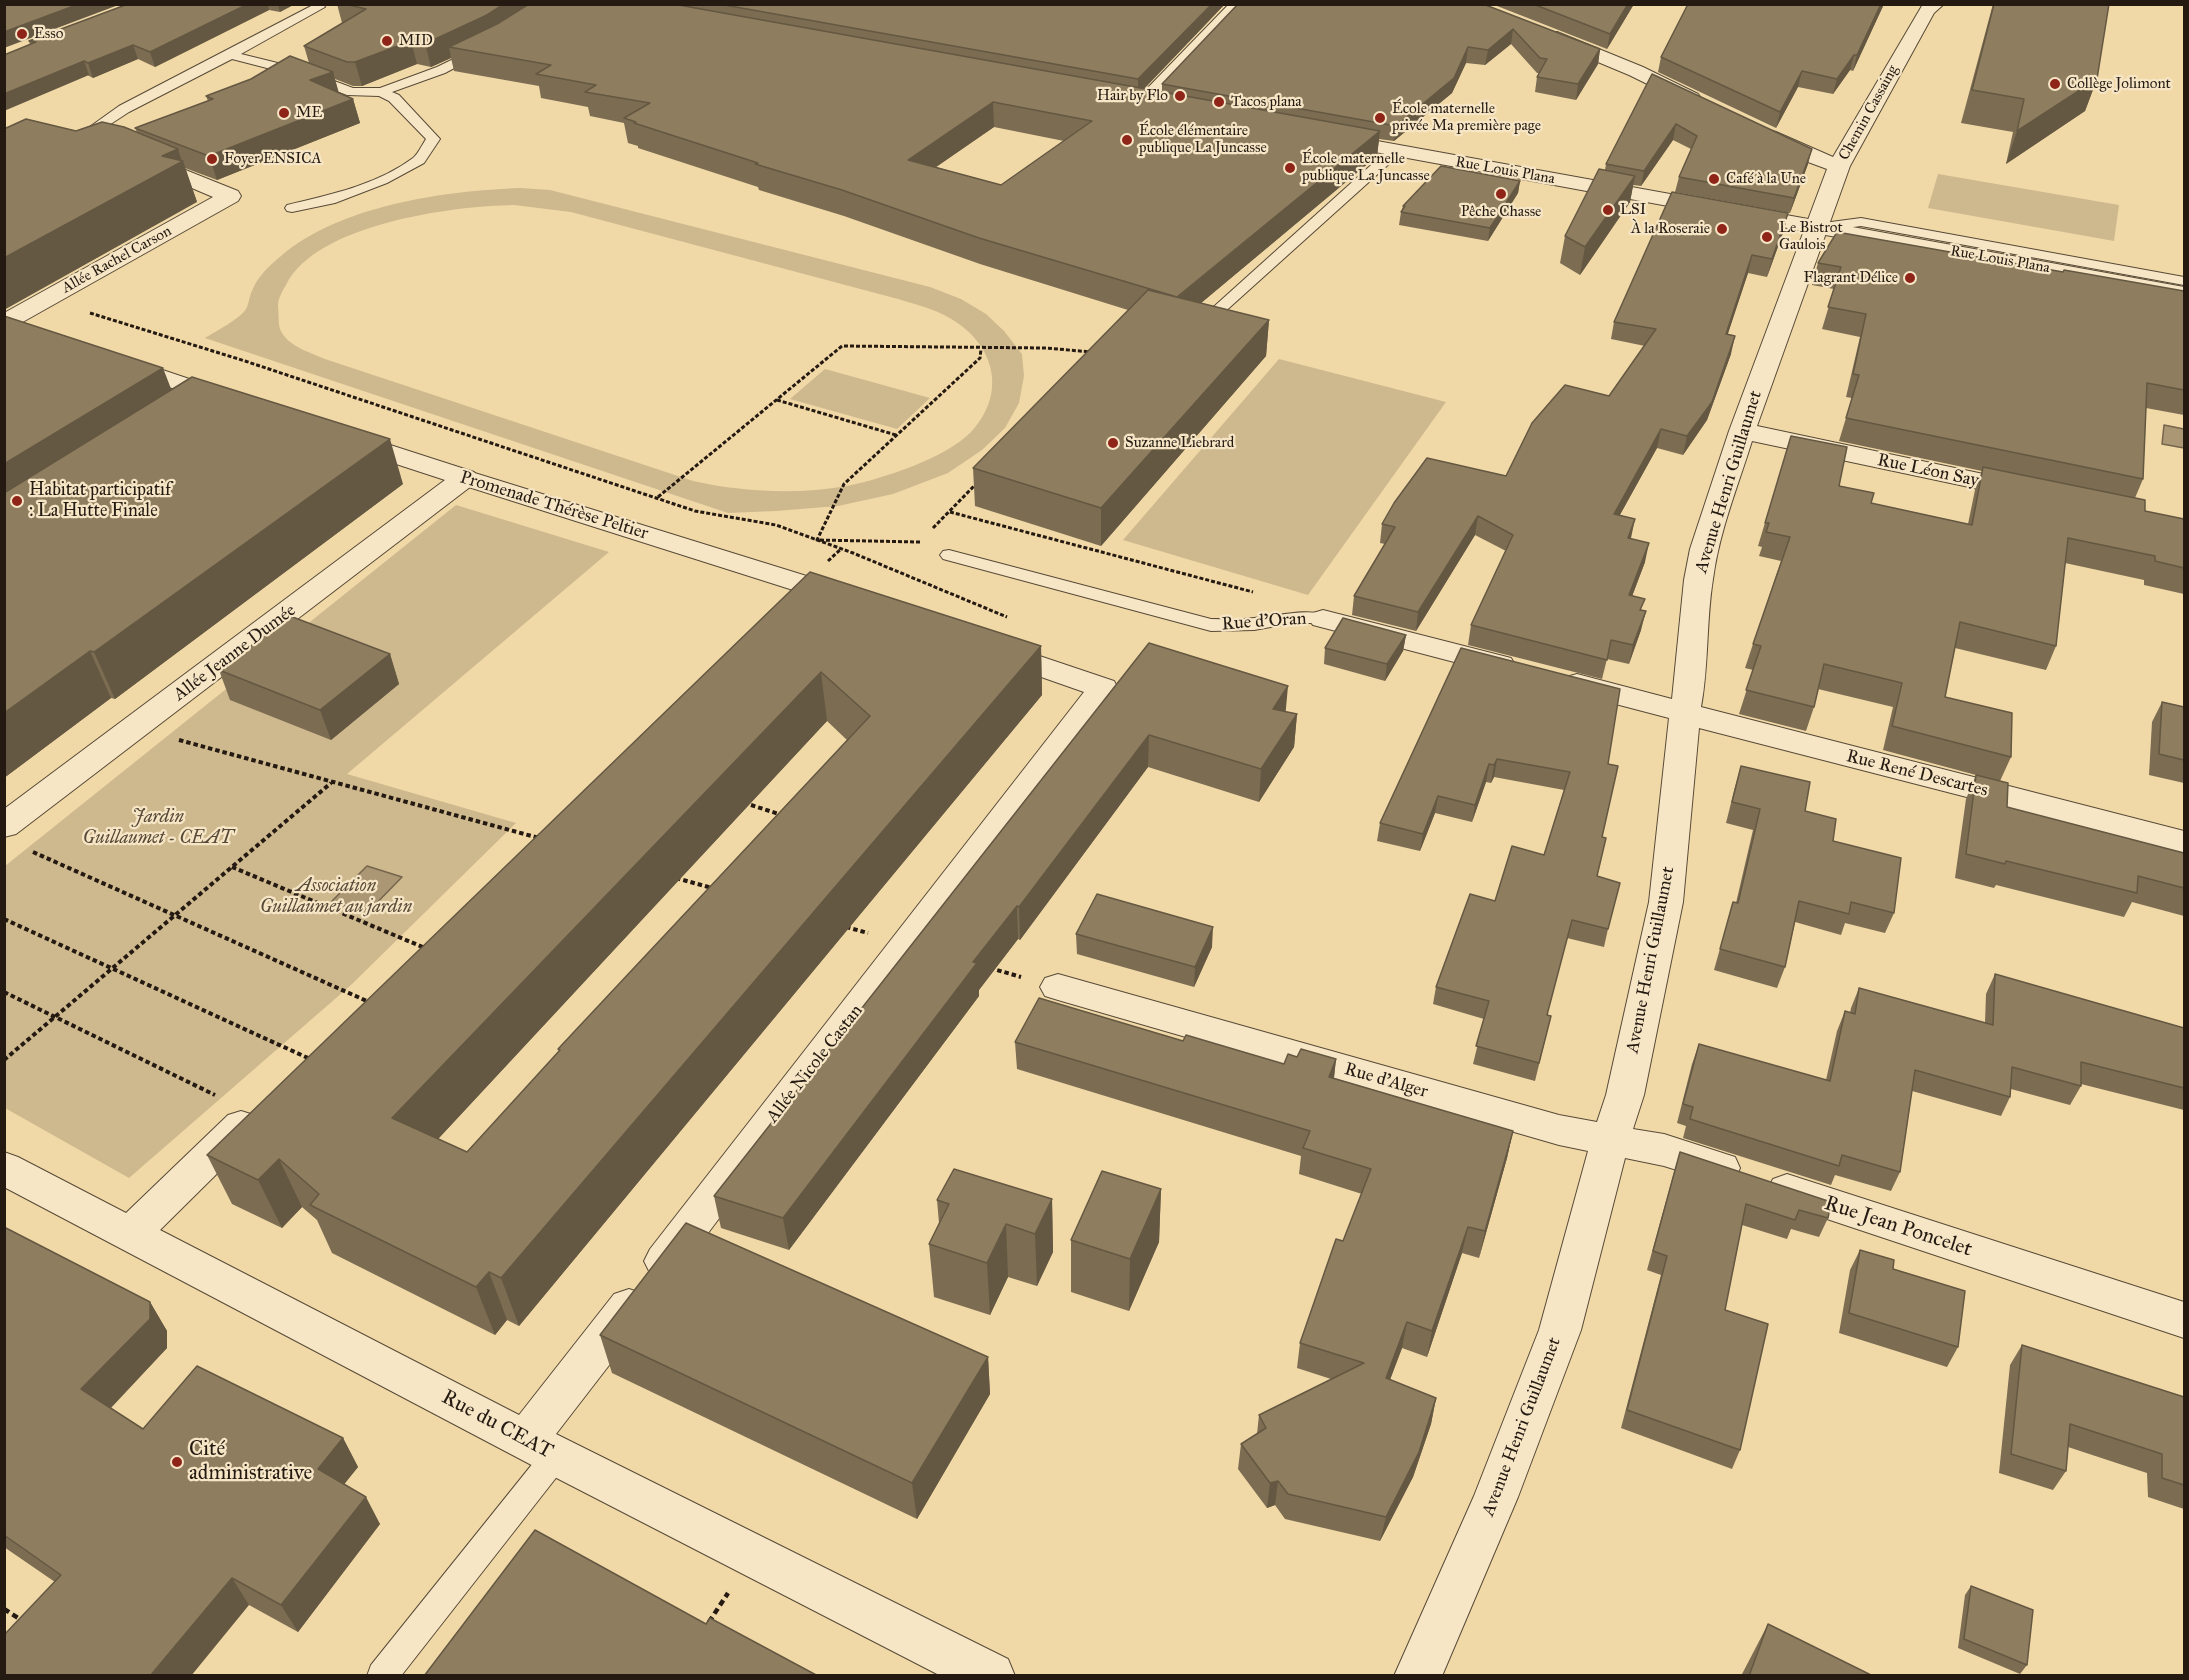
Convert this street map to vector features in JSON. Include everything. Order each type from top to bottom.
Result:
[{"type":"street","points":[[1164,109],[1132,103],[1240,4]]},
{"type":"street","name":"Chemin Cassaing","points":[[1816,228],[1839,166],[1927,10],[1935,4]]},
{"type":"street","points":[[1544,33],[1636,71],[1710,107]]},
{"type":"street","points":[[1751,126],[1815,158],[1839,166]]},
{"type":"street","name":"Rue Louis Plana","points":[[1311,135],[2184,294]]},
{"type":"street","name":"Allée Rachel Carson","points":[[4,323],[230,196],[146,160],[125,155]]},
{"type":"street","name":"Avenue Henri Guillaumet","points":[[1418,1676],[1496,1497],[1560,1330],[1610,1141],[1625,1095],[1666,902],[1685,713],[1690,685],[1698,580],[1704,549],[1742,431],[1816,228]]},
{"type":"street","points":[[4,323],[37,334]]},
{"type":"street","points":[[103,357],[234,402]]},
{"type":"street","points":[[194,417],[234,402]]},
{"type":"street","name":"Promenade Thérèse Peltier","points":[[322,431],[814,587]]},
{"type":"street","name":"Rue Léon Say","points":[[1742,431],[2044,495]]},
{"type":"street","name":"Allée Jeanne Dumée","points":[[4,826],[465,478]]},
{"type":"street","points":[[778,608],[814,587]]},
{"type":"street","name":"Rue d'Oran","points":[[1323,619],[1685,713]]},
{"type":"street","name":"Allée Nicole Castan","points":[[541,1448],[907,944],[1103,688],[970,641]]},
{"type":"street","name":"Rue René Descartes","points":[[1685,713],[2184,842]]},
{"type":"street","name":"Rue d'Alger","points":[[1059,987],[1547,1127],[1610,1141]]},
{"type":"street","points":[[130,1233],[258,1110]]},
{"type":"street","name":"Rue Jean Poncelet","points":[[1610,1141],[1664,1150],[2184,1320]]},
{"type":"street","name":"Rue du CEAT","points":[[4,1168],[541,1448],[992,1676]]},
{"type":"lane","points":[[98,126],[124,109],[231,55],[277,27],[320,7]]},
{"type":"lane","points":[[231,55],[298,72],[351,92],[381,92],[441,70],[488,47]]},
{"type":"lane","points":[[292,208],[330,200],[382,180],[418,160],[433,139],[394,98],[381,92]]},
{"type":"lane","points":[[1214,314],[1395,151]]},
{"type":"lane","name":"Rue Louis Plana","points":[[1816,228],[1861,222],[2184,281]]},
{"type":"lane","name":"Rue d'Oran","points":[[950,555],[1211,626],[1254,624],[1293,617],[1323,619]]},
{"type":"lane","points":[[382,1676],[541,1448]]},
{"type":"path","points":[[89,313],[245,361],[695,511],[776,525],[1018,621]]},
{"type":"path","points":[[657,498],[842,346],[935,345],[981,349],[1046,348],[1101,353]]},
{"type":"path","points":[[817,540],[844,484],[980,358],[981,349]]},
{"type":"path","points":[[777,400],[897,435]]},
{"type":"path","points":[[817,540],[920,542],[981,478]]},
{"type":"path","points":[[949,512],[1257,593]]},
{"type":"path","points":[[136,728],[550,841]]},
{"type":"path","points":[[4,1060],[332,783]]},
{"type":"path","points":[[751,805],[784,816]]},
{"type":"path","points":[[26,849],[369,1002]]},
{"type":"path","points":[[231,867],[425,948]]},
{"type":"path","points":[[665,874],[723,891]]},
{"type":"path","points":[[4,919],[310,1059]]},
{"type":"path","points":[[838,924],[907,944]]},
{"type":"path","points":[[983,966],[1059,987]]},
{"type":"path","points":[[4,993],[258,1110]]},
{"type":"path","points":[[704,1630],[730,1590]]},
{"type":"path","points":[[4,1609],[31,1626]]},
{"type":"green space","points":[[1938,174],[2119,205],[2114,241],[1928,208]]},
{"type":"green space","points":[[520,188],[550,190],[930,287],[961,299],[986,314],[1004,331],[1022,354],[1024,376],[1019,403],[1005,428],[982,450],[948,473],[893,494],[838,506],[728,513],[205,338],[243,313],[257,281],[281,256],[305,239],[333,224],[394,204],[427,197]],"holes":[[[514,205],[571,212],[898,299],[942,314],[973,336],[990,366],[992,382],[990,399],[983,416],[971,432],[946,450],[930,459],[878,478],[847,486],[808,491],[731,488],[693,481],[325,359],[293,344],[280,329],[279,298],[302,264],[326,247],[355,233],[388,222],[456,209]]]},
{"type":"green space","points":[[1279,359],[1446,402],[1308,595],[1123,540]]},
{"type":"green space","points":[[825,369],[930,398],[897,429],[790,399]]},
{"type":"green space","points":[[456,505],[609,552],[347,774],[516,823],[351,985],[129,1178],[5,1108],[5,866]]},
{"type":"shaded area","points":[[2164,425],[2184,429],[2184,448],[2162,444]]},
{"type":"shaded area","points":[[367,866],[402,877],[366,914],[332,901]]},
{"type":"building","points":[[4,4],[79,4],[4,32]]},
{"type":"building","points":[[128,4],[248,4],[150,52],[133,45],[88,63],[84,61],[4,94],[4,55],[36,42],[29,41]]},
{"type":"building","name":"MID","points":[[345,4],[504,4],[487,15],[431,41],[425,43],[411,41],[355,62],[347,62],[304,46],[366,9]]},
{"type":"building","points":[[529,4],[673,4],[1380,131],[1177,297],[979,238],[842,190],[755,164],[758,163],[634,123],[636,122],[624,118],[650,103],[585,92],[596,85],[536,74],[551,65],[449,47],[497,24]],"holes":[[[993,102],[1092,121],[1001,185],[908,160]]]},
{"type":"building","points":[[719,4],[1212,4],[1138,79]]},
{"type":"building","points":[[1238,4],[1483,4],[1600,49],[1578,84],[1537,77],[1547,59],[1540,58],[1513,29],[1488,50],[1468,47],[1454,78],[1396,126],[1162,84]]},
{"type":"building","points":[[1533,4],[1628,4],[1610,34]]},
{"type":"building","points":[[1688,4],[1881,4],[1857,55],[1854,55],[1837,79],[1802,71],[1780,112],[1661,57]]},
{"type":"building","points":[[1994,4],[2109,4],[2097,79],[2017,131],[2024,99],[1972,90]]},
{"type":"building","points":[[290,56],[333,72],[310,80],[353,99],[209,156],[135,128],[213,99],[206,96],[251,79]]},
{"type":"building","points":[[1652,74],[1812,149],[1794,198],[1679,177],[1697,136],[1676,124],[1644,171],[1606,164]]},
{"type":"building","points":[[26,119],[76,131],[102,122],[124,127],[178,149],[162,156],[183,161],[4,258],[4,129]]},
{"type":"building","points":[[1441,166],[1520,181],[1490,228],[1401,212],[1405,206],[1403,206]]},
{"type":"building","points":[[1599,169],[1635,176],[1585,247],[1565,236]]},
{"type":"building","points":[[1672,192],[1788,213],[1772,259],[1752,255],[1726,334],[1735,336],[1712,402],[1687,436],[1661,429],[1614,514],[1635,519],[1628,538],[1649,543],[1629,595],[1645,599],[1640,610],[1646,611],[1633,645],[1611,640],[1607,660],[1471,625],[1513,535],[1478,516],[1418,612],[1354,596],[1395,527],[1382,524],[1394,503],[1427,458],[1506,476],[1532,423],[1565,385],[1609,396],[1656,329],[1614,322]]},
{"type":"building","points":[[1837,232],[2184,291],[2184,390],[2147,383],[2143,479],[1846,418],[1859,375],[1853,374],[1866,314],[1828,307],[1841,267],[1818,263]]},
{"type":"building","points":[[1148,290],[1269,320],[1101,508],[973,468]]},
{"type":"building","points":[[4,316],[163,368],[4,464]]},
{"type":"building","points":[[192,377],[390,439],[94,652],[90,651],[4,713],[4,493]]},
{"type":"building","points":[[1791,436],[1847,447],[1839,486],[1874,493],[1871,503],[1972,525],[1983,467],[2145,500],[2145,511],[2184,519],[2184,568],[2155,561],[2155,556],[2068,538],[2056,646],[1960,622],[1945,697],[2012,713],[2011,757],[1892,726],[1902,683],[1824,664],[1814,707],[1746,690],[1761,646],[1753,644],[1790,537],[1766,532],[1769,523],[1765,523]]},
{"type":"building","points":[[810,572],[1041,646],[501,1278],[489,1272],[476,1287],[310,1205],[319,1194],[279,1159],[258,1180],[207,1155]],"holes":[[[821,672],[870,716],[558,1049],[560,1050],[467,1152],[392,1118]]]},
{"type":"building","points":[[290,616],[390,654],[320,710],[219,670]]},
{"type":"building","points":[[1343,618],[1406,635],[1387,664],[1325,648]]},
{"type":"building","points":[[1149,643],[1288,686],[1273,709],[1297,714],[1261,769],[1149,735],[1019,907],[1017,906],[973,962],[977,963],[783,1218],[714,1196]]},
{"type":"building","points":[[1461,648],[1620,689],[1608,764],[1618,766],[1602,837],[1606,838],[1597,876],[1620,883],[1608,929],[1572,920],[1547,1015],[1551,1016],[1539,1063],[1476,1046],[1489,1001],[1436,987],[1470,894],[1495,901],[1512,846],[1544,855],[1570,772],[1497,759],[1494,765],[1489,764],[1475,805],[1438,796],[1423,834],[1380,823]]},
{"type":"building","points":[[2162,702],[2184,707],[2184,760],[2159,754]]},
{"type":"building","points":[[1741,766],[1810,782],[1805,811],[1836,819],[1833,841],[1901,858],[1894,913],[1851,902],[1849,914],[1799,901],[1785,967],[1720,949],[1733,902],[1738,903],[1760,809],[1732,802]]},
{"type":"building","points":[[1976,775],[2008,783],[2007,807],[2184,853],[2184,888],[2138,876],[2137,893],[2006,861],[2005,864],[1966,854]]},
{"type":"building","points":[[1097,894],[1213,927],[1195,967],[1076,934]]},
{"type":"building","points":[[1995,974],[2184,1028],[2184,1088],[2081,1062],[2081,1086],[2012,1067],[2010,1097],[1915,1070],[1900,1172],[1842,1155],[1839,1166],[1690,1119],[1693,1107],[1683,1104],[1699,1044],[1830,1081],[1845,1011],[1855,1014],[1859,988],[1993,1025]]},
{"type":"building","points":[[1039,998],[1183,1041],[1186,1035],[1284,1064],[1288,1054],[1297,1057],[1301,1049],[1336,1059],[1329,1077],[1513,1131],[1485,1231],[1468,1227],[1432,1331],[1407,1322],[1386,1378],[1436,1398],[1419,1452],[1386,1517],[1288,1494],[1278,1481],[1270,1483],[1241,1444],[1266,1428],[1259,1415],[1364,1363],[1300,1343],[1336,1239],[1343,1241],[1371,1169],[1303,1148],[1310,1131],[1015,1042]]},
{"type":"building","points":[[1680,1152],[1831,1202],[1828,1218],[1799,1210],[1795,1220],[1746,1204],[1725,1310],[1768,1324],[1740,1450],[1627,1410],[1667,1256],[1653,1251]]},
{"type":"building","points":[[954,1169],[1052,1199],[1035,1234],[1006,1224],[987,1263],[929,1244],[949,1204],[937,1200]]},
{"type":"building","points":[[1102,1171],[1161,1189],[1130,1259],[1071,1240]]},
{"type":"building","points":[[686,1223],[988,1357],[912,1483],[600,1335]]},
{"type":"building","name":"Cité administrative","points":[[4,1227],[150,1302],[150,1319],[81,1389],[143,1429],[197,1366],[343,1438],[318,1469],[366,1497],[281,1605],[232,1578],[150,1676],[4,1676],[4,1635],[61,1575],[4,1535]]},
{"type":"building","points":[[1860,1250],[1894,1260],[1893,1269],[1965,1291],[1958,1347],[1849,1313]]},
{"type":"building","points":[[2022,1345],[2184,1397],[2184,1485],[2162,1478],[2162,1454],[2070,1424],[2066,1471],[2011,1454]]},
{"type":"building","points":[[535,1530],[706,1624],[710,1618],[818,1676],[424,1676]]},
{"type":"building","points":[[1971,1586],[2033,1610],[2027,1665],[1964,1639]]},
{"type":"building","points":[[1768,1624],[1873,1676],[1749,1676]]},
{"type":"place","name":"Esso","points":[[22,34]]},
{"type":"place","name":"MID","points":[[387,41]]},
{"type":"place","name":"Collège Jolimont","points":[[2055,84]]},
{"type":"place","name":"Hair by Flo","points":[[1180,96]]},
{"type":"place","name":"Tacos plana","points":[[1219,102]]},
{"type":"place","name":"ME","points":[[284,113]]},
{"type":"place","name":"École maternelle privée Ma première page","points":[[1380,118]]},
{"type":"place","name":"École élémentaire publique La Juncasse","points":[[1127,140]]},
{"type":"place","name":"Foyer ENSICA","points":[[212,159]]},
{"type":"place","name":"École maternelle publique La Juncasse","points":[[1290,168]]},
{"type":"place","name":"Café à la Une","points":[[1714,179]]},
{"type":"place","name":"Pêche Chasse","points":[[1501,194]]},
{"type":"place","name":"LSI","points":[[1608,210]]},
{"type":"place","name":"À la Roseraie","points":[[1722,229]]},
{"type":"place","name":"Le Bistrot Gaulois","points":[[1767,237]]},
{"type":"place","name":"Flagrant Délice","points":[[1910,278]]},
{"type":"place","name":"Suzanne Liebrard","points":[[1113,443]]},
{"type":"place","name":"Habitat participatif : La Hutte Finale","points":[[17,501]]},
{"type":"place","name":"Cité administrative","points":[[177,1462]]},
{"type":"park label","name":"Jardin Guillaumet - CEAT","points":[[158,828]]},
{"type":"park label","name":"Association Guillaumet au jardin","points":[[336,897]]}]
